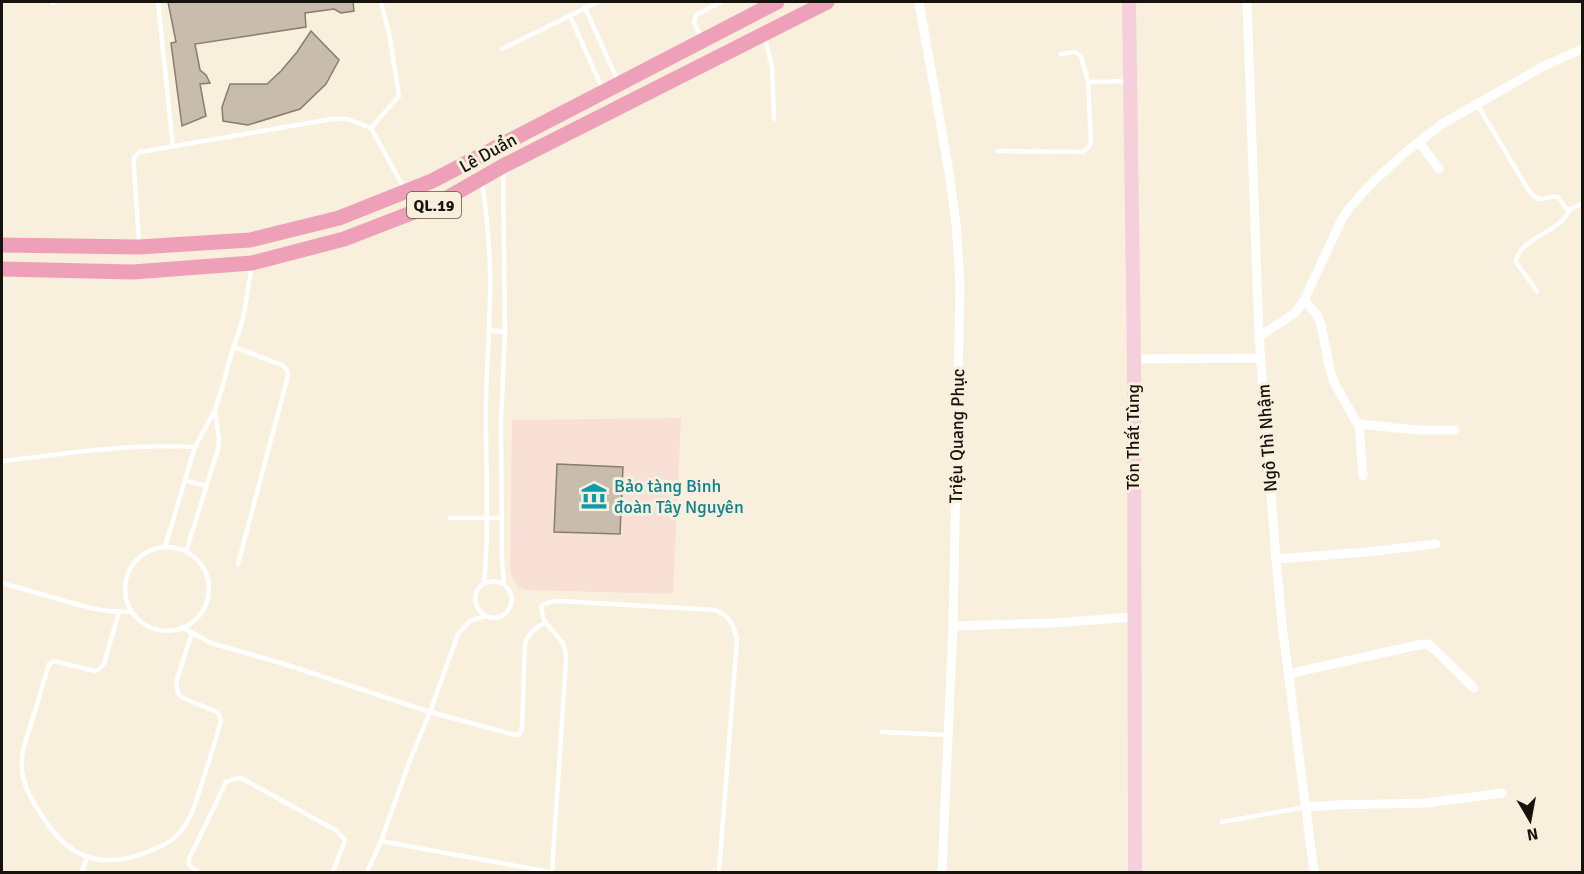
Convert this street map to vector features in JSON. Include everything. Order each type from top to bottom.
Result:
[{"type":"main road","name":"Lê Duẩn","points":[[2,245],[139,247],[250,240],[339,218],[432,181],[777,2]]},
{"type":"main road","name":"Lê Duẩn","points":[[2,269],[134,272],[252,262],[344,239],[440,202],[503,166],[827,2]]},
{"type":"main road","points":[[250,240],[252,262]]},
{"type":"street","name":"Triệu Quang Phục","points":[[920,2],[949,172],[956,224],[960,284],[953,626],[942,873]]},
{"type":"street","name":"Tôn Thất Tùng","points":[[1129,2],[1134,359],[1135,873]]},
{"type":"street","name":"Ngô Thì Nhậm","points":[[1247,2],[1259,337],[1276,559],[1288,674],[1314,873]]},
{"type":"street","points":[[1259,337],[1295,313],[1304,300],[1341,221],[1350,207],[1374,181],[1442,124],[1542,67],[1582,49]]},
{"type":"street","points":[[1419,142],[1439,169]]},
{"type":"street","points":[[1304,300],[1317,315],[1321,325],[1334,382],[1352,417],[1359,424],[1417,430],[1455,430]]},
{"type":"street","points":[[1134,359],[1261,358]]},
{"type":"street","points":[[1359,424],[1363,476]]},
{"type":"street","points":[[1276,559],[1436,544]]},
{"type":"street","points":[[953,626],[1133,617]]},
{"type":"street","points":[[1288,674],[1428,644],[1474,688]]},
{"type":"street","points":[[1306,807],[1426,803],[1502,793]]},
{"type":"lane","points":[[158,2],[173,147]]},
{"type":"lane","points":[[371,128],[399,96],[392,48],[381,2]]},
{"type":"lane","points":[[502,49],[598,2]]},
{"type":"lane","points":[[702,40],[694,22],[696,15],[721,2]]},
{"type":"lane","points":[[585,8],[619,83]]},
{"type":"lane","points":[[753,14],[764,34],[772,67],[774,118]]},
{"type":"lane","points":[[570,16],[604,91]]},
{"type":"lane","points":[[997,151],[1083,152],[1089,147],[1091,140],[1088,82],[1081,56],[1078,53],[1061,54]]},
{"type":"lane","points":[[1088,82],[1129,81]]},
{"type":"lane","points":[[1477,104],[1535,198],[1543,200],[1558,197],[1569,210]]},
{"type":"lane","points":[[139,247],[134,158],[140,153],[333,118],[348,119],[371,128],[406,192]]},
{"type":"lane","points":[[503,166],[505,332],[501,421],[504,584]]},
{"type":"lane","points":[[481,178],[489,241],[490,274],[484,583]]},
{"type":"lane","points":[[1536,291],[1516,262],[1517,256],[1525,246],[1564,220],[1569,210],[1582,204]]},
{"type":"lane","points":[[165,547],[195,447],[215,410],[243,319],[252,262]]},
{"type":"lane","points":[[490,274],[505,274]]},
{"type":"lane","points":[[489,330],[505,332]]},
{"type":"lane","points":[[234,346],[282,365],[287,370],[288,376],[238,564]]},
{"type":"lane","points":[[186,552],[218,449],[215,410]]},
{"type":"lane","points":[[486,422],[501,421]]},
{"type":"lane","points":[[2,461],[125,447],[195,447]]},
{"type":"lane","points":[[185,480],[206,486]]},
{"type":"lane","points":[[450,518],[502,518]]},
{"type":"lane","points":[[165,547],[186,552],[194,556],[204,568],[209,583],[208,598],[202,613],[191,624],[177,630],[161,631],[146,626],[134,616],[127,602],[124,587],[128,572],[137,559],[150,550],[165,547]]},
{"type":"lane","points":[[494,581],[504,584],[512,597],[507,612],[501,617],[485,616],[478,609],[475,600],[477,590],[484,583],[494,581]]},
{"type":"lane","points":[[2,583],[90,608],[132,612]]},
{"type":"lane","points":[[381,841],[551,873],[566,661],[563,644],[545,622],[541,613],[542,605],[559,601],[715,610],[727,615],[737,639],[718,873]]},
{"type":"lane","points":[[119,612],[101,668],[94,670],[54,662],[49,664],[21,759],[25,784],[48,826],[69,848],[87,857],[116,860],[144,854],[174,838],[181,831],[193,809],[221,722],[217,712],[181,697],[178,693],[176,682],[192,633]]},
{"type":"lane","points":[[367,873],[458,634],[470,621],[485,616]]},
{"type":"lane","points":[[182,627],[210,643],[281,663],[430,712],[515,735],[520,734],[522,728],[525,644],[533,630],[545,622]]},
{"type":"lane","points":[[882,732],[948,735]]},
{"type":"lane","points":[[198,873],[189,865],[189,859],[226,782],[241,778],[337,831],[345,840],[333,873]]},
{"type":"lane","points":[[1222,822],[1306,807]]},
{"type":"lane","points":[[82,873],[87,857]]},
{"type":"shaded area","name":"Bảo tàng Binh đoàn Tây Nguyên","points":[[681,418],[673,594],[527,590],[518,587],[510,571],[512,420]]},
{"type":"building","points":[[168,2],[353,2],[354,11],[341,13],[334,9],[305,13],[306,27],[195,44],[200,70],[210,83],[200,84],[206,116],[182,126],[171,43],[176,42]]},
{"type":"building","points":[[311,31],[339,60],[326,84],[300,109],[248,125],[223,121],[222,107],[230,84],[267,84],[297,52]]},
{"type":"building","points":[[557,464],[623,467],[620,534],[554,532]]},
{"type":"place","name":"Bảo tàng Binh đoàn Tây Nguyên","points":[[594,496]]}]
